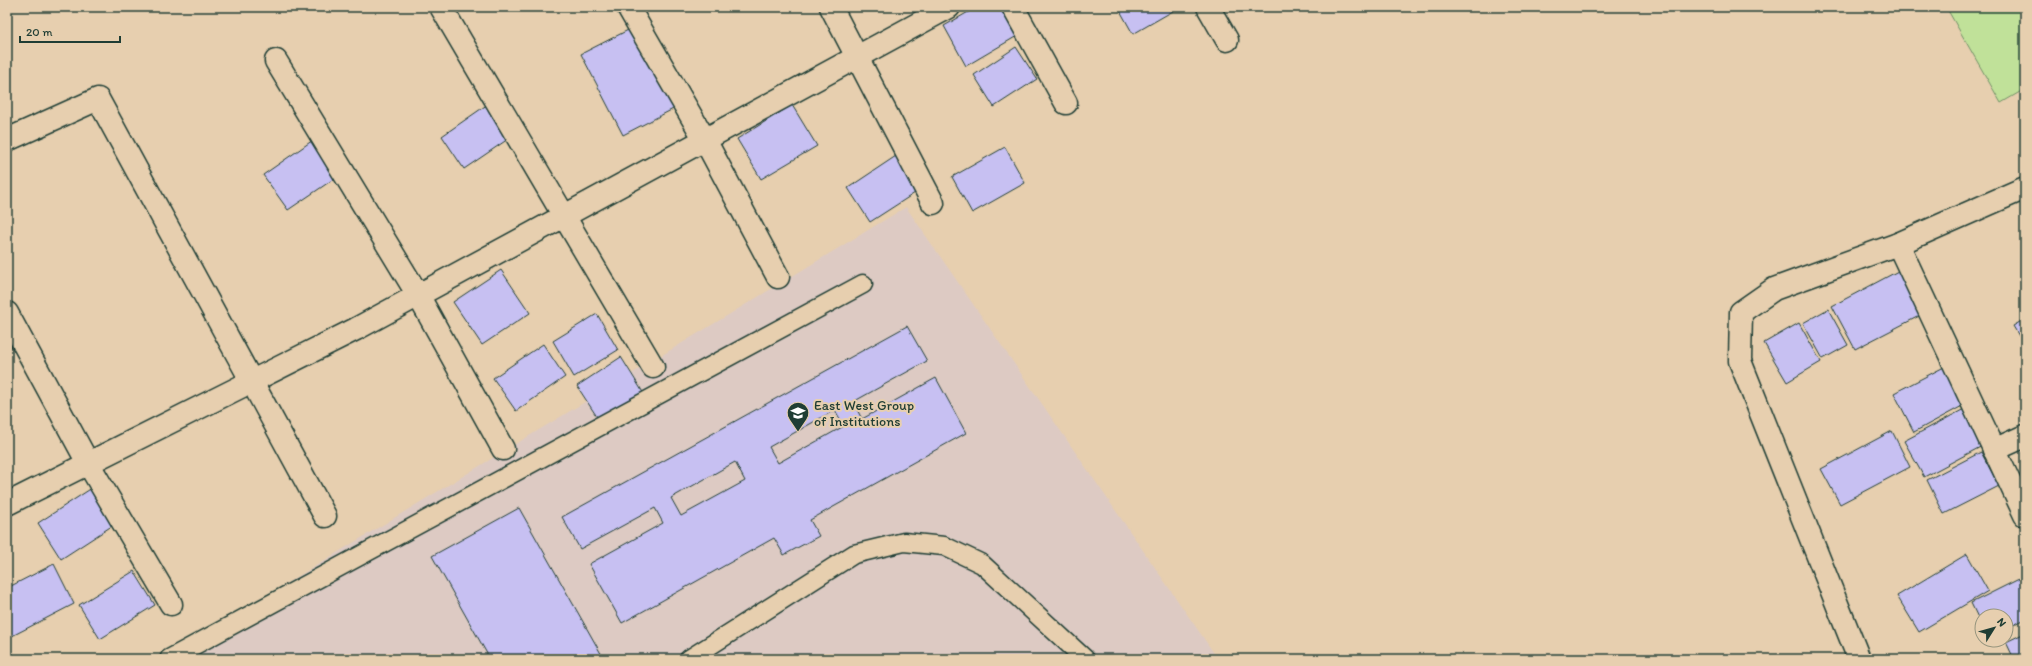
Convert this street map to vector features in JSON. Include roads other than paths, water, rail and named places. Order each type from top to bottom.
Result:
[{"type":"street","points":[[441,7],[565,215],[653,367]]},
{"type":"street","points":[[628,7],[704,140],[778,277]]},
{"type":"street","points":[[831,7],[858,56],[933,203]]},
{"type":"street","points":[[7,504],[356,329],[949,7]]},
{"type":"street","points":[[1013,7],[1066,103]]},
{"type":"street","points":[[1208,7],[1228,40]]},
{"type":"street","points":[[276,61],[418,295],[503,449]]},
{"type":"street","points":[[7,140],[98,99],[325,516]]},
{"type":"street","points":[[1859,659],[1740,361],[1741,312],[1774,290],[1898,244],[2025,188]]},
{"type":"street","points":[[1898,244],[2025,515]]},
{"type":"street","points":[[7,313],[88,463],[171,604]]},
{"type":"street","points":[[1994,450],[2025,436]]},
{"type":"lane","points":[[169,659],[863,284]]},
{"type":"lane","points":[[689,659],[854,554],[904,542],[944,546],[982,564],[1085,659]]},
{"type":"place","name":"East West Group of Institutions","points":[[798,432]]}]
